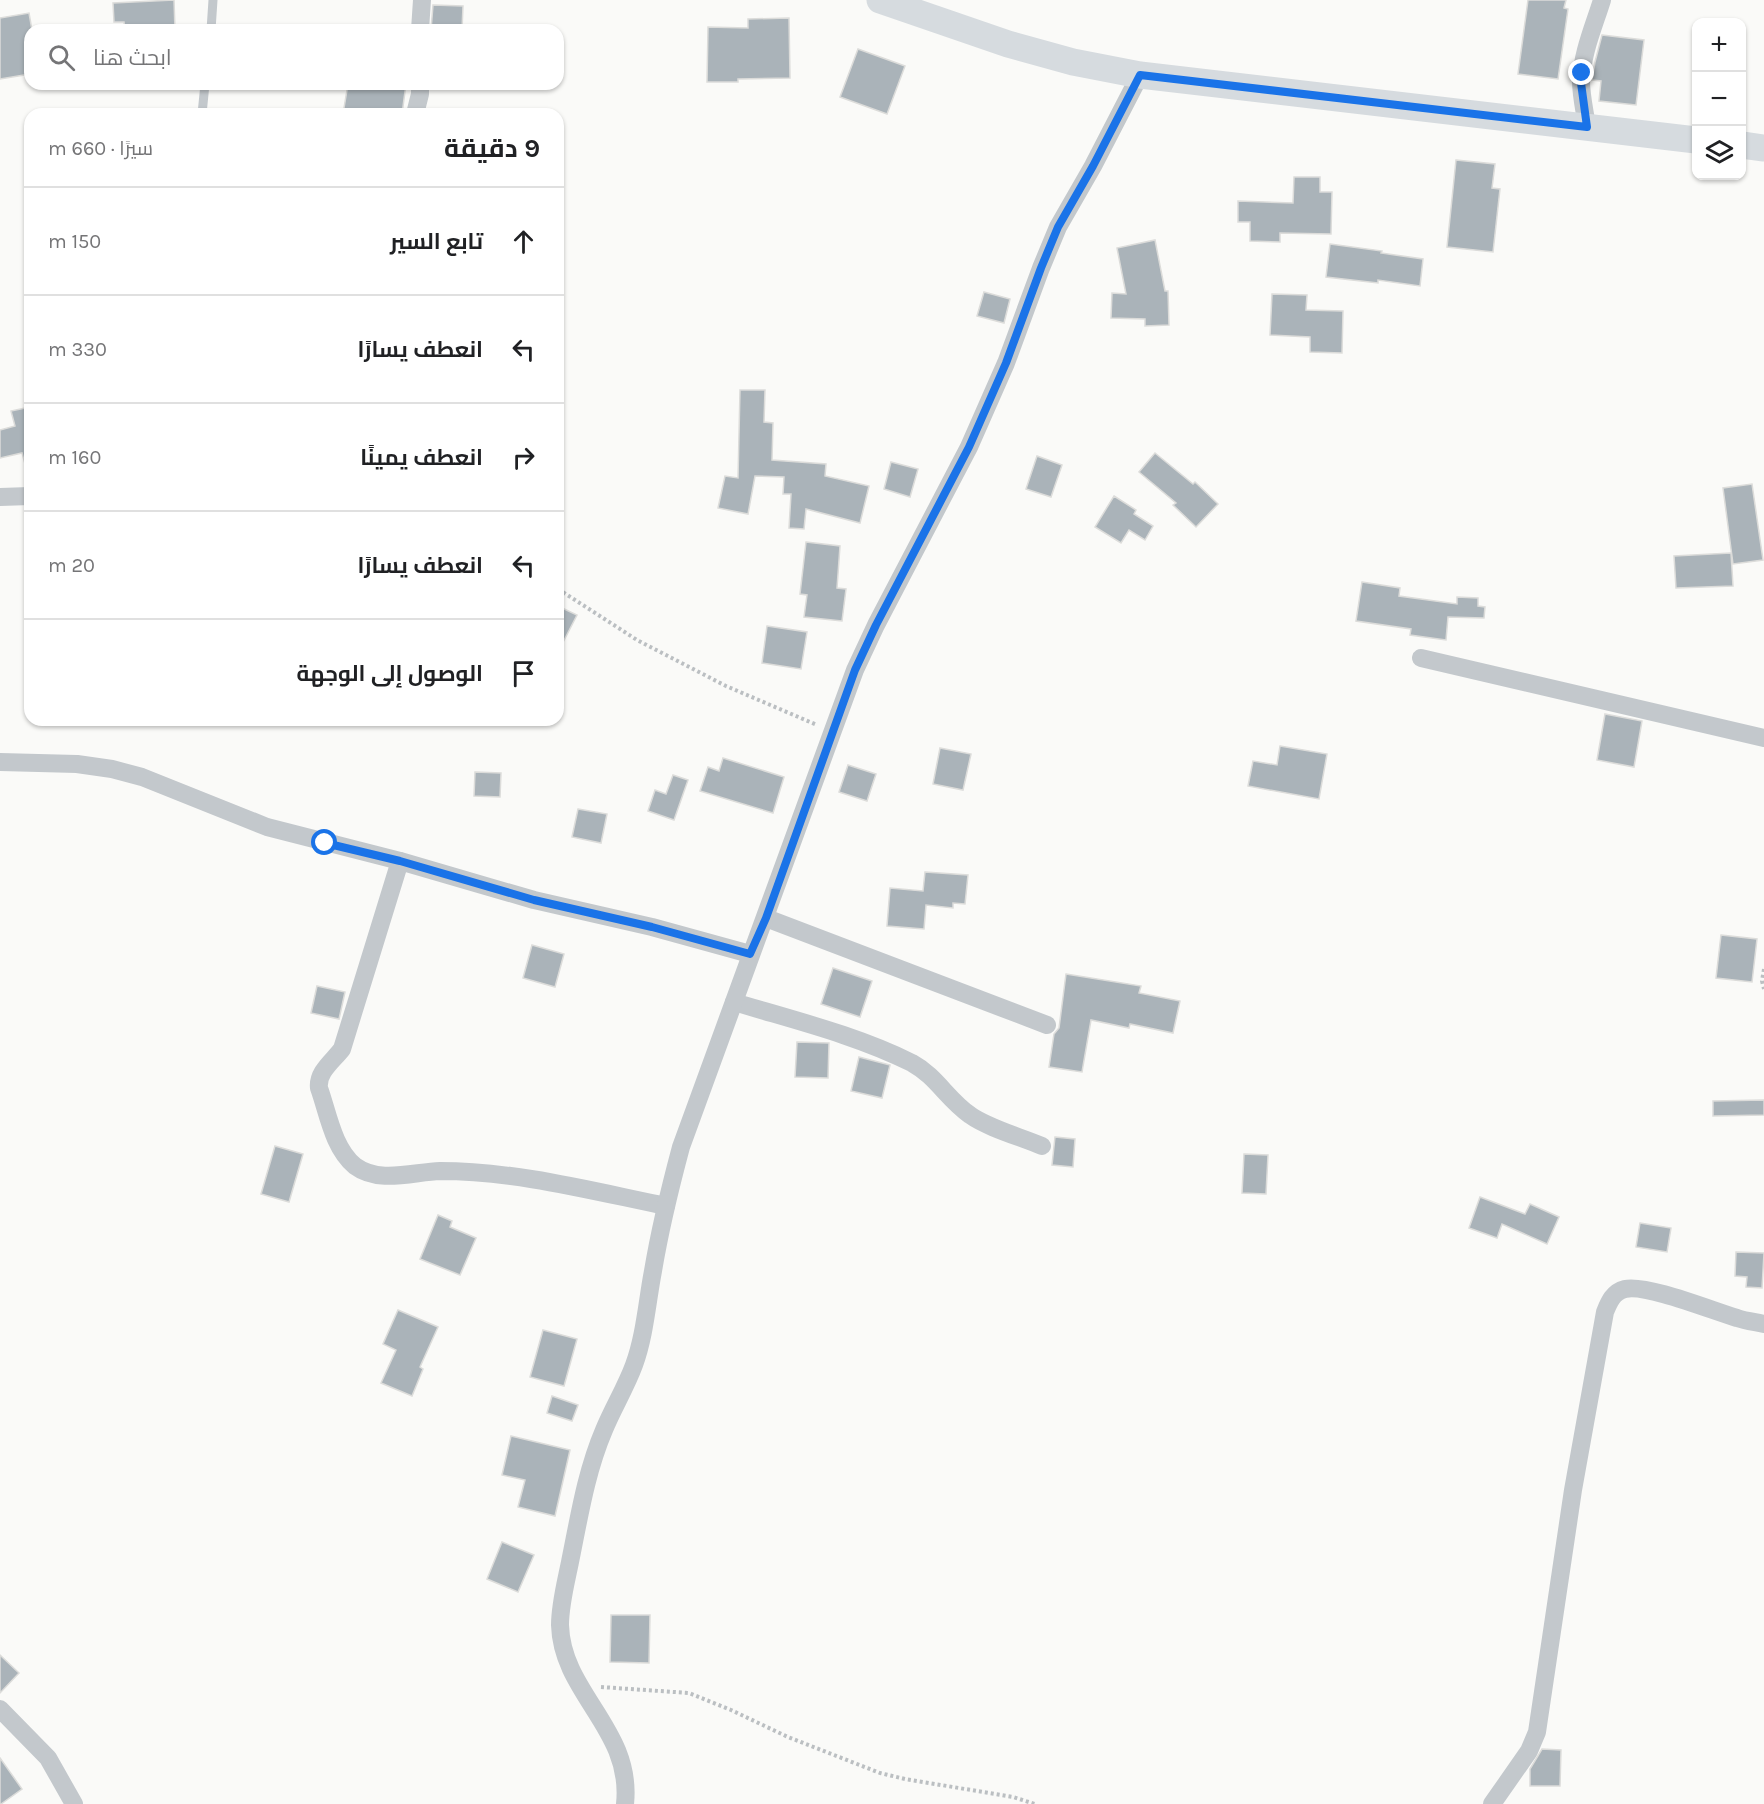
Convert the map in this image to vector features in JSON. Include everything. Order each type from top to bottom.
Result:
[{"type":"main road","points":[[880,0],[1008,44],[1072,62],[1140,75],[1692,140]]},
{"type":"main road","points":[[1746,146],[1764,148]]},
{"type":"street","points":[[420,24],[422,0]]},
{"type":"street","points":[[1587,127],[1581,83],[1582,73],[1602,0]]},
{"type":"street","points":[[625,1804],[624,1767],[620,1754],[611,1734],[579,1685],[563,1646],[560,1625],[561,1607],[595,1455],[635,1363],[666,1206],[681,1147],[855,670],[969,447],[1006,363],[1058,227],[1093,166],[1140,75]]},
{"type":"street","points":[[416,108],[419,90]]},
{"type":"street","points":[[0,497],[24,496]]},
{"type":"street","points":[[1421,658],[1764,738]]},
{"type":"street","points":[[0,762],[77,764],[112,769],[142,777],[267,827],[400,861],[534,900],[652,927],[750,954]]},
{"type":"street","points":[[400,861],[342,1049],[319,1078],[319,1088],[341,1150],[357,1167],[373,1174],[438,1171],[489,1173],[666,1206]]},
{"type":"street","points":[[766,918],[1047,1025]]},
{"type":"street","points":[[734,1002],[824,1029],[896,1056],[913,1064],[932,1078],[959,1107],[972,1117],[1041,1146]]},
{"type":"street","points":[[1492,1804],[1529,1751],[1537,1732],[1573,1490],[1605,1312],[1610,1298],[1623,1289],[1638,1289],[1739,1319],[1764,1324]]},
{"type":"street","points":[[0,1709],[48,1758],[74,1804]]},
{"type":"lane","points":[[211,24],[213,0]]},
{"type":"lane","points":[[203,108],[204,90]]},
{"type":"path","points":[[564,593],[637,640],[765,703],[832,731]]},
{"type":"path","points":[[1764,969],[1762,981],[1764,990]]},
{"type":"path","points":[[579,1685],[689,1693],[788,1737],[880,1773],[1013,1797],[1035,1804]]},
{"type":"building","points":[[174,0],[175,24],[114,22],[113,3]]},
{"type":"building","points":[[1528,0],[1566,0],[1564,8],[1568,9],[1558,79],[1518,74]]},
{"type":"building","points":[[433,5],[463,6],[462,24],[431,24]]},
{"type":"building","points":[[29,13],[31,24],[24,24],[24,75],[0,79],[0,18]]},
{"type":"building","points":[[789,18],[790,78],[707,82],[708,27],[748,28],[748,19]]},
{"type":"building","points":[[1602,35],[1644,40],[1636,105],[1599,101],[1601,81],[1592,80]]},
{"type":"building","points":[[858,49],[905,66],[887,114],[840,97]]},
{"type":"building","points":[[347,90],[405,90],[403,108],[344,108]]},
{"type":"building","points":[[1456,160],[1495,164],[1492,188],[1500,189],[1493,252],[1447,247]]},
{"type":"building","points":[[1294,177],[1320,177],[1320,192],[1332,192],[1331,234],[1280,233],[1280,242],[1250,241],[1250,222],[1238,222],[1238,201],[1293,203]]},
{"type":"building","points":[[1155,240],[1165,291],[1168,291],[1169,325],[1145,326],[1145,319],[1111,318],[1112,293],[1126,294],[1117,248]]},
{"type":"building","points":[[1330,244],[1423,259],[1420,286],[1378,280],[1378,283],[1326,277]]},
{"type":"building","points":[[984,292],[1010,299],[1004,323],[977,316]]},
{"type":"building","points":[[1272,294],[1307,295],[1306,310],[1343,311],[1342,353],[1310,352],[1310,337],[1270,335]]},
{"type":"building","points":[[740,390],[765,390],[764,422],[773,423],[772,460],[826,464],[825,476],[869,486],[860,523],[806,509],[804,529],[789,528],[791,494],[783,494],[784,477],[755,476],[748,514],[718,508],[725,476],[738,478]]},
{"type":"building","points":[[24,408],[24,460],[22,453],[0,458],[0,430],[15,426],[11,411]]},
{"type":"building","points":[[1155,453],[1193,484],[1195,482],[1218,504],[1196,527],[1173,505],[1176,503],[1139,472]]},
{"type":"building","points":[[1037,456],[1062,465],[1051,497],[1026,489]]},
{"type":"building","points":[[891,462],[918,469],[910,497],[884,489]]},
{"type":"building","points":[[1752,484],[1763,560],[1733,564],[1723,488]]},
{"type":"building","points":[[1114,496],[1136,510],[1134,514],[1153,526],[1145,540],[1129,530],[1121,543],[1095,527]]},
{"type":"building","points":[[806,542],[840,546],[837,588],[846,589],[842,621],[804,617],[807,595],[800,594]]},
{"type":"building","points":[[1731,553],[1733,586],[1676,588],[1674,556]]},
{"type":"building","points":[[1362,582],[1400,588],[1399,596],[1457,604],[1457,597],[1478,598],[1478,606],[1485,607],[1484,618],[1448,617],[1446,640],[1410,635],[1411,629],[1356,621]]},
{"type":"building","points":[[564,609],[577,615],[564,640]]},
{"type":"building","points":[[767,626],[807,632],[801,669],[762,663]]},
{"type":"building","points":[[1605,714],[1642,721],[1634,767],[1597,760]]},
{"type":"building","points":[[1280,746],[1327,754],[1319,799],[1248,786],[1253,761],[1277,765]]},
{"type":"building","points":[[940,748],[971,754],[963,790],[933,784]]},
{"type":"building","points":[[723,758],[784,777],[773,813],[700,791],[708,767],[719,771]]},
{"type":"building","points":[[848,765],[876,774],[867,801],[839,792]]},
{"type":"building","points":[[475,772],[501,773],[500,797],[474,796]]},
{"type":"building","points":[[673,775],[688,780],[674,820],[648,811],[655,790],[666,794]]},
{"type":"building","points":[[578,809],[607,814],[601,843],[572,837]]},
{"type":"building","points":[[925,872],[968,875],[965,904],[953,903],[953,908],[926,905],[924,929],[887,926],[890,888],[923,891]]},
{"type":"building","points":[[1721,935],[1757,939],[1752,982],[1716,978]]},
{"type":"building","points":[[532,945],[564,954],[555,987],[523,978]]},
{"type":"building","points":[[833,968],[872,981],[860,1017],[821,1004]]},
{"type":"building","points":[[1066,974],[1141,986],[1139,993],[1180,1001],[1173,1033],[1130,1024],[1129,1028],[1091,1020],[1082,1072],[1049,1067],[1054,1034],[1059,1028]]},
{"type":"building","points":[[317,986],[345,992],[339,1019],[311,1013]]},
{"type":"building","points":[[797,1042],[829,1043],[828,1078],[795,1077]]},
{"type":"building","points":[[859,1057],[890,1065],[882,1098],[851,1091]]},
{"type":"building","points":[[1764,1100],[1764,1115],[1713,1116],[1713,1101]]},
{"type":"building","points":[[1055,1137],[1075,1139],[1073,1167],[1052,1165]]},
{"type":"building","points":[[275,1146],[303,1154],[289,1202],[261,1194]]},
{"type":"building","points":[[1244,1154],[1268,1155],[1266,1194],[1242,1193]]},
{"type":"building","points":[[1480,1197],[1525,1214],[1530,1204],[1559,1217],[1547,1244],[1502,1224],[1497,1238],[1469,1228]]},
{"type":"building","points":[[438,1215],[452,1221],[450,1227],[476,1238],[460,1275],[420,1259]]},
{"type":"building","points":[[1640,1223],[1671,1228],[1667,1252],[1636,1247]]},
{"type":"building","points":[[1736,1252],[1764,1253],[1762,1288],[1746,1287],[1747,1277],[1735,1276]]},
{"type":"building","points":[[398,1310],[438,1327],[420,1367],[423,1369],[412,1396],[381,1383],[396,1350],[383,1344]]},
{"type":"building","points":[[543,1330],[577,1339],[564,1386],[530,1377]]},
{"type":"building","points":[[552,1396],[578,1405],[572,1421],[547,1413]]},
{"type":"building","points":[[511,1436],[570,1450],[555,1516],[518,1507],[525,1480],[502,1475]]},
{"type":"building","points":[[502,1542],[534,1555],[518,1592],[487,1579]]},
{"type":"building","points":[[611,1615],[650,1615],[649,1663],[610,1662]]},
{"type":"building","points":[[0,1655],[19,1673],[0,1693]]},
{"type":"building","points":[[1542,1749],[1561,1750],[1560,1786],[1530,1786],[1530,1769]]},
{"type":"building","points":[[0,1758],[22,1789],[1,1804],[0,1804]]},
{"type":"route","points":[[325,843],[400,861],[534,900],[652,927],[750,954],[766,918],[855,670],[969,447],[1006,363],[1058,227],[1093,166],[1140,75],[1587,127],[1581,83],[1582,73]]}]
